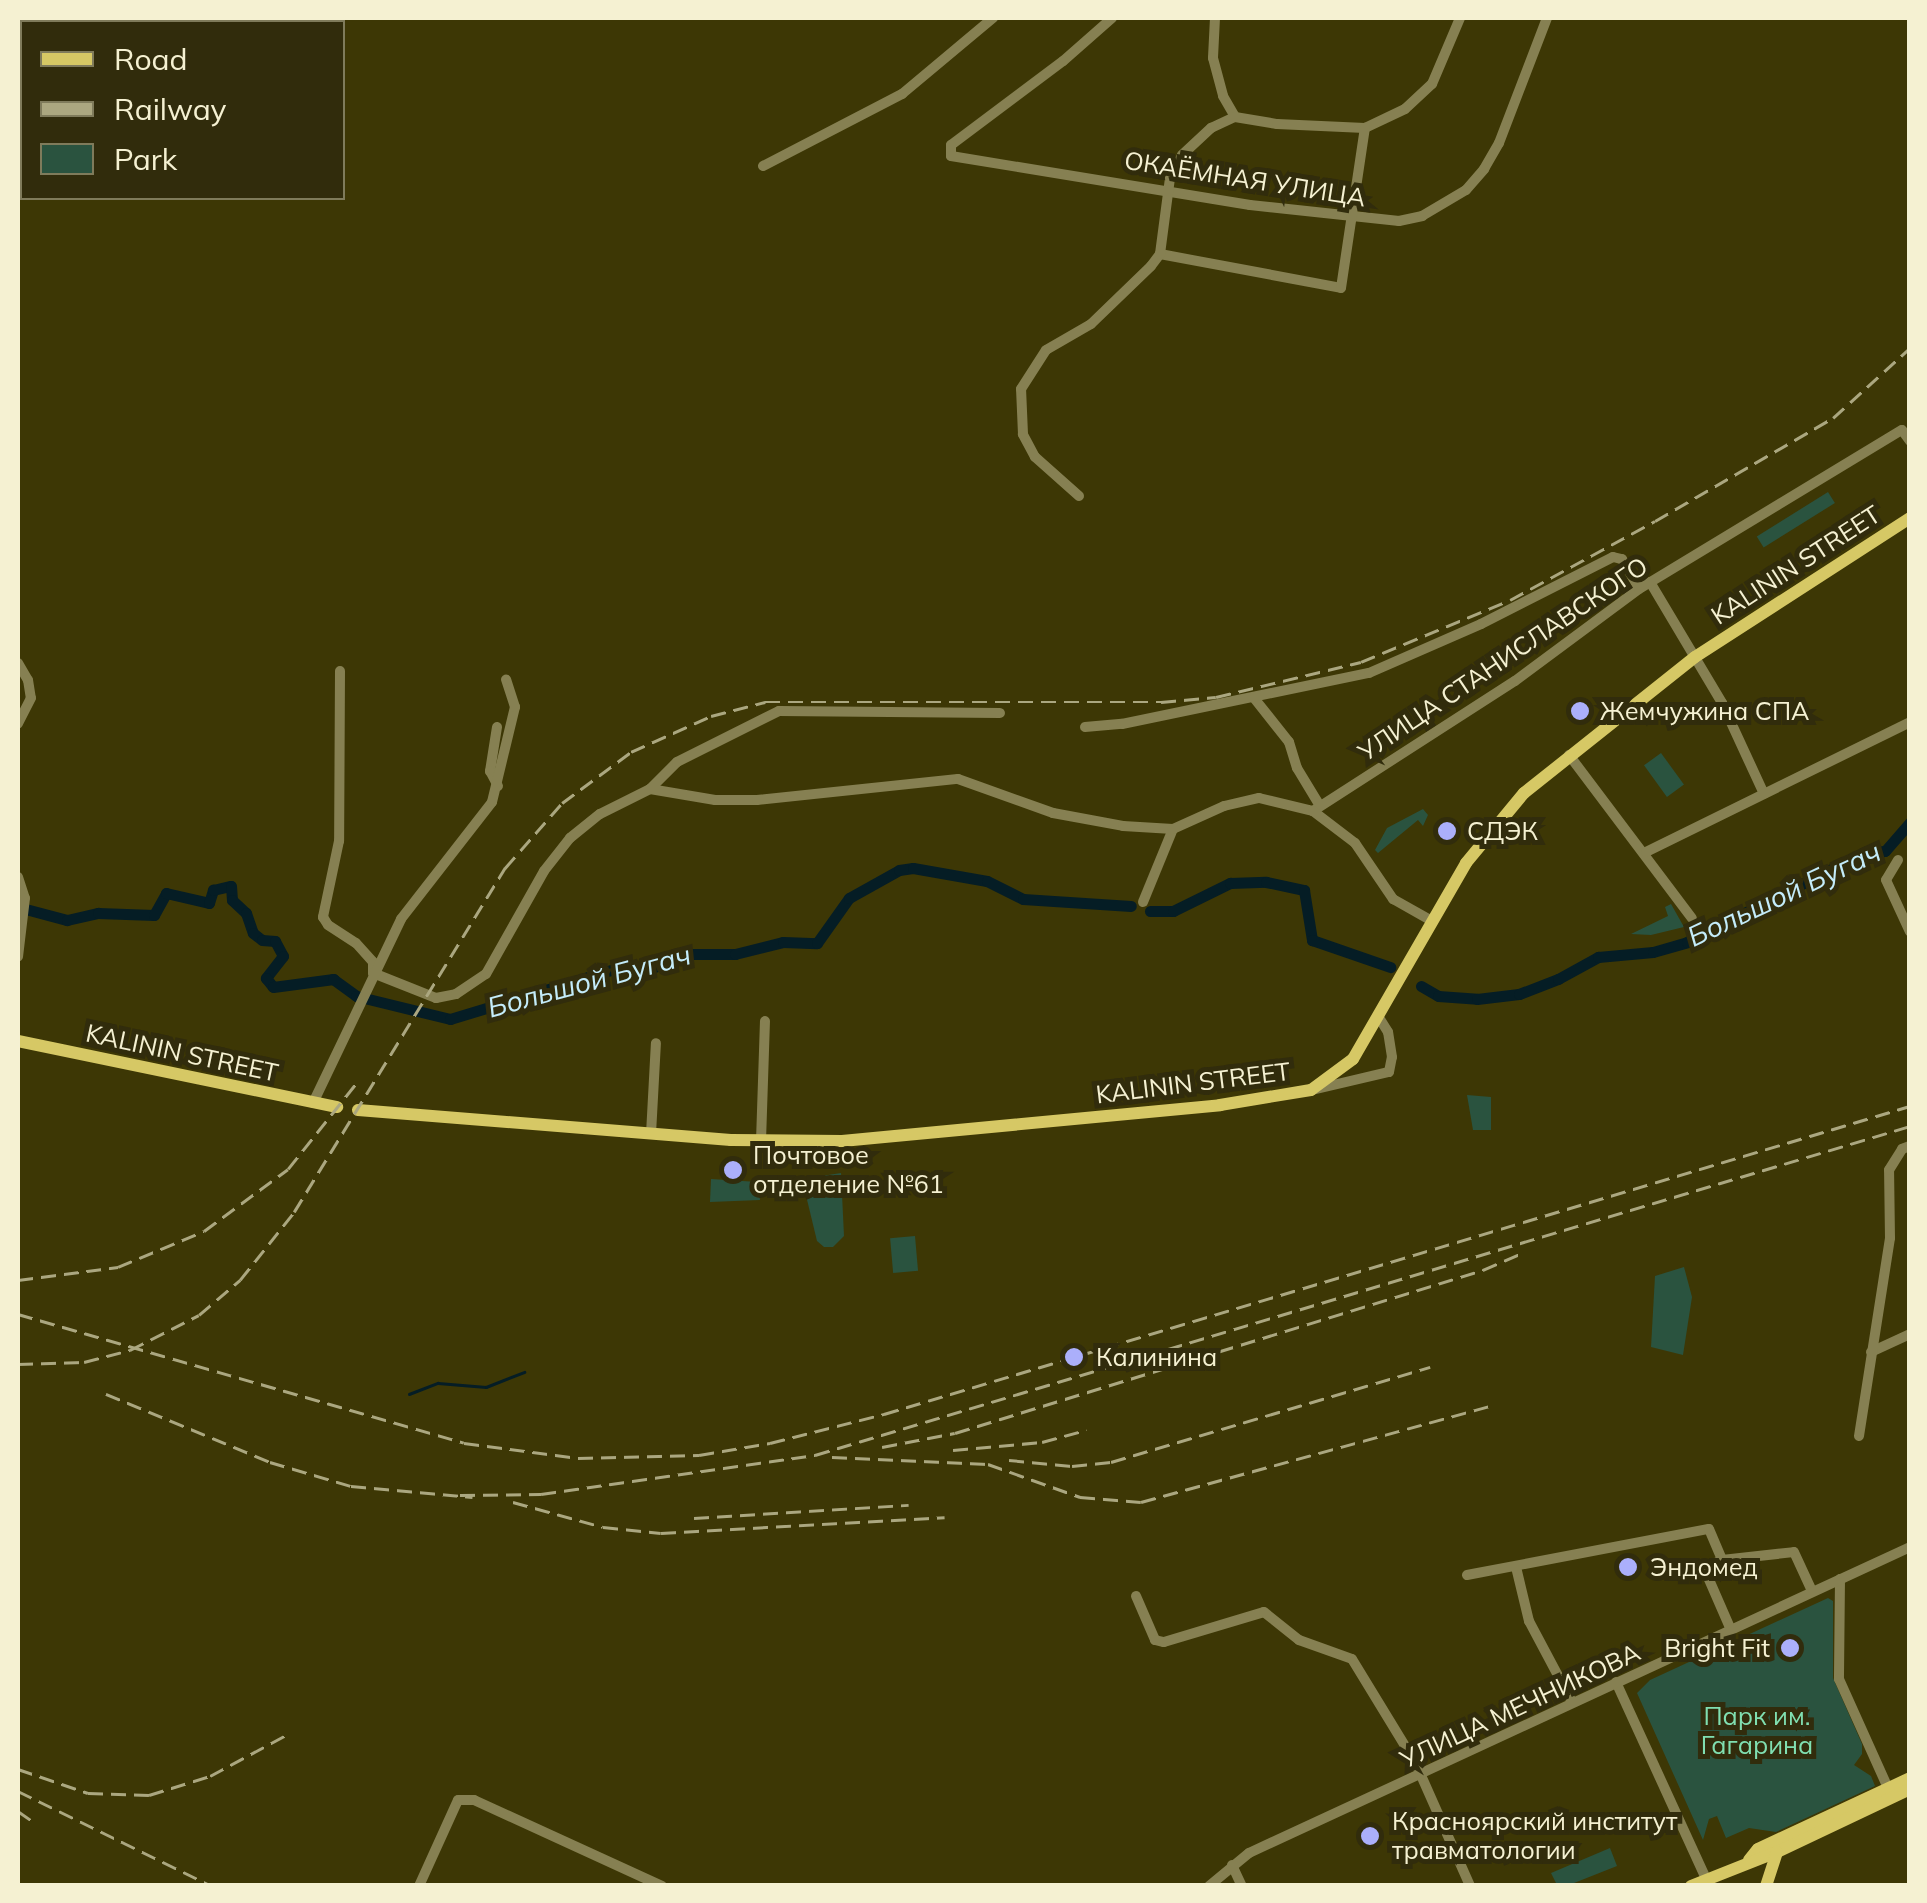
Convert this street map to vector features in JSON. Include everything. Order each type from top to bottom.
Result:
[{"type":"main road","name":"KALININ STREET","points":[[18,1041],[347,1108],[761,1141],[890,1138],[1220,1105],[1311,1090],[1353,1059],[1488,832],[1524,793],[1695,657],[1910,518]]},
{"type":"main road","points":[[1691,1886],[1777,1852],[1890,1793],[1910,1778]]},
{"type":"main road","points":[[1750,1860],[1762,1847],[1890,1793],[1910,1789]]},
{"type":"main road","points":[[1764,1886],[1777,1852]]},
{"type":"main road","points":[[1750,1860],[1764,1886]]},
{"type":"street","points":[[763,166],[902,94],[993,18]]},
{"type":"street","name":"ОКАЁМНАЯ УЛИЦА","points":[[1112,18],[951,146],[954,158],[1352,218],[1400,221],[1422,216],[1466,190],[1499,143],[1547,18]]},
{"type":"street","points":[[1215,18],[1213,58],[1223,96],[1235,117]]},
{"type":"street","points":[[1079,496],[1035,457],[1023,434],[1021,389],[1046,350],[1091,324],[1160,254],[1170,178],[1182,156],[1211,128],[1235,117],[1277,124],[1364,128],[1405,108],[1432,84],[1460,18]]},
{"type":"street","points":[[1160,254],[1341,288],[1364,128]]},
{"type":"street","name":"УЛИЦА СТАНИСЛАВСКОГО","points":[[1316,808],[1514,681],[1650,582],[1902,430],[1910,440]]},
{"type":"street","name":"УЛИЦА СТАНИСЛАВСКОГО","points":[[1085,726],[1254,698],[1334,677],[1369,673],[1498,616],[1613,557],[1622,559],[1639,589]]},
{"type":"street","points":[[1650,582],[1722,703],[1764,794]]},
{"type":"street","points":[[18,662],[28,680],[31,698],[18,724]]},
{"type":"street","points":[[340,671],[339,840],[323,916],[328,925],[356,943],[372,962],[373,973]]},
{"type":"street","points":[[313,1102],[401,919],[455,854],[498,787],[515,707],[506,679]]},
{"type":"street","points":[[1254,698],[1289,742],[1316,808],[1354,844],[1393,899],[1432,921]]},
{"type":"street","points":[[373,973],[436,998],[456,994],[486,974],[544,871],[570,838],[600,814],[650,789],[678,762],[779,712],[1000,714]]},
{"type":"street","points":[[1646,852],[1910,722]]},
{"type":"street","points":[[496,727],[490,771],[498,787]]},
{"type":"street","points":[[1568,755],[1646,852],[1692,918]]},
{"type":"street","points":[[650,789],[715,800],[757,800],[958,779],[1053,813],[1123,826],[1173,829],[1224,806],[1259,798],[1316,808]]},
{"type":"street","points":[[1143,902],[1173,829]]},
{"type":"street","points":[[1898,860],[1886,880],[1910,932]]},
{"type":"street","points":[[18,877],[25,898],[18,957]]},
{"type":"street","points":[[1311,1090],[1389,1072],[1392,1057],[1378,1016]]},
{"type":"street","points":[[761,1141],[765,1021]]},
{"type":"street","points":[[651,1134],[656,1043]]},
{"type":"street","points":[[1859,1436],[1890,1238],[1889,1170],[1906,1148]]},
{"type":"street","points":[[1870,1352],[1910,1334]]},
{"type":"street","points":[[1466,1575],[1708,1529],[1722,1560]]},
{"type":"street","name":"УЛИЦА МЕЧНИКОВА","points":[[1209,1886],[1232,1865],[1420,1774],[1910,1547]]},
{"type":"street","points":[[1731,1630],[1704,1568],[1722,1560],[1794,1552],[1812,1592]]},
{"type":"street","points":[[1516,1567],[1528,1622],[1572,1702]]},
{"type":"street","points":[[1840,1579],[1839,1680],[1890,1793]]},
{"type":"street","points":[[1136,1596],[1155,1640],[1164,1642],[1264,1612],[1299,1640],[1352,1659],[1389,1715],[1420,1774],[1470,1886]]},
{"type":"street","points":[[1616,1682],[1706,1879]]},
{"type":"street","points":[[419,1886],[458,1800],[474,1800],[662,1886]]},
{"type":"street","points":[[1232,1865],[1242,1886]]},
{"type":"green space","points":[[1828,492],[1835,503],[1764,548],[1757,537]]},
{"type":"green space","points":[[1661,753],[1684,785],[1667,797],[1644,765]]},
{"type":"green space","points":[[1423,809],[1428,815],[1423,826],[1418,820],[1378,853],[1375,850],[1387,828]]},
{"type":"green space","points":[[1671,904],[1684,927],[1651,935],[1631,934],[1668,916],[1665,907]]},
{"type":"green space","points":[[1467,1095],[1491,1097],[1491,1130],[1473,1130]]},
{"type":"green space","points":[[841,1173],[844,1236],[833,1247],[824,1247],[817,1241],[802,1179]]},
{"type":"green space","points":[[711,1179],[758,1182],[760,1200],[710,1202]]},
{"type":"green space","points":[[915,1236],[918,1271],[893,1273],[890,1238]]},
{"type":"green space","points":[[1684,1267],[1692,1297],[1683,1355],[1651,1347],[1655,1276]]},
{"type":"green space","name":"Парк им. Гагарина","points":[[1828,1598],[1833,1601],[1833,1678],[1862,1744],[1862,1754],[1854,1765],[1871,1776],[1875,1786],[1776,1832],[1749,1828],[1726,1838],[1717,1816],[1709,1819],[1703,1840],[1637,1693],[1650,1680]]},
{"type":"green space","points":[[1610,1848],[1617,1866],[1569,1885],[1557,1885],[1551,1873]]},
{"type":"waterway","name":"Большой Бугач","points":[[1421,986],[1438,996],[1477,999],[1519,994],[1598,957],[1653,952],[1687,942],[1863,853],[1885,851],[1910,822]]},
{"type":"waterway","name":"Большой Бугач","points":[[18,907],[67,920],[98,913],[154,915],[166,893],[209,903],[213,890],[231,886],[232,900],[246,913],[253,933],[262,940],[275,941],[283,956],[266,978],[273,987],[333,979],[356,996],[450,1019],[618,968],[651,969],[677,954],[735,954],[783,942],[817,943],[849,898],[899,870],[913,868],[987,881],[1023,899],[1131,906]]},
{"type":"waterway","points":[[1150,911],[1173,911],[1230,883],[1266,882],[1304,890],[1312,940],[1390,967]]},
{"type":"waterway","points":[[409,1394],[438,1383],[486,1387],[524,1372]]},
{"type":"railway","points":[[18,1364],[84,1362],[130,1350],[199,1315],[240,1280],[294,1212],[505,868],[562,803],[631,752],[711,716],[765,702],[1161,702],[1216,697],[1361,662],[1510,600],[1655,521],[1833,418],[1910,348]]},
{"type":"railway","points":[[18,1280],[118,1267],[204,1231],[288,1169],[358,1081]]},
{"type":"railway","points":[[18,1314],[464,1443],[578,1458],[699,1455],[770,1443],[884,1414],[1910,1106]]},
{"type":"railway","points":[[460,1495],[541,1494],[815,1455],[1910,1126]]},
{"type":"railway","points":[[882,1447],[955,1433],[1483,1270],[1522,1253]]},
{"type":"railway","points":[[1009,1460],[1072,1466],[1111,1462],[1430,1367]]},
{"type":"railway","points":[[106,1394],[270,1462],[351,1486],[473,1497]]},
{"type":"railway","points":[[832,1457],[988,1464],[1080,1497],[1141,1502],[1492,1405]]},
{"type":"railway","points":[[953,1450],[1042,1442],[1086,1430]]},
{"type":"railway","points":[[513,1502],[603,1527],[661,1533],[945,1517]]},
{"type":"railway","points":[[694,1518],[909,1505]]},
{"type":"railway","points":[[18,1769],[88,1793],[149,1795],[210,1776],[288,1734]]},
{"type":"railway","points":[[18,1791],[212,1886]]},
{"type":"railway","points":[[18,1811],[31,1820]]},
{"type":"place","name":"Жемчужина СПА","points":[[1580,711]]},
{"type":"place","name":"СДЭК","points":[[1447,831]]},
{"type":"place","name":"Почтовое отделение №61","points":[[733,1170]]},
{"type":"place","name":"Калинина","points":[[1074,1357]]},
{"type":"place","name":"Эндомед","points":[[1628,1567]]},
{"type":"place","name":"Bright Fit","points":[[1790,1648]]},
{"type":"place","name":"Красноярский институт травматологии","points":[[1370,1836]]}]
